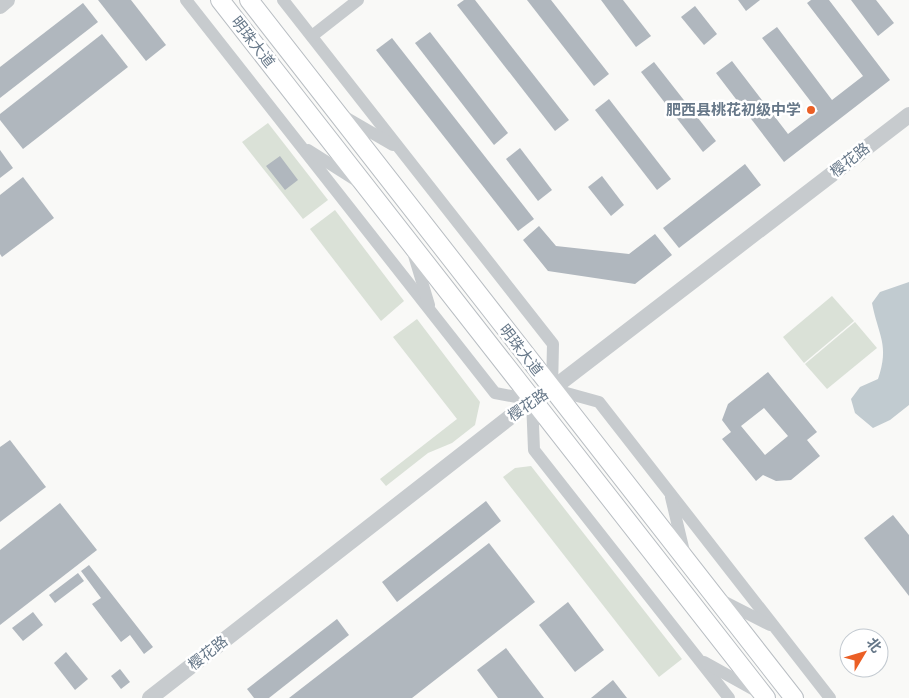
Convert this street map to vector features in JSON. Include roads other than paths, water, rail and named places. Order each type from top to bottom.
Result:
[{"type":"main road","name":"明珠大道","points":[[220,0],[764,696]]},
{"type":"main road","name":"明珠大道","points":[[249,0],[794,698]]},
{"type":"main road","points":[[464,313],[477,320],[484,314],[482,300]]},
{"type":"main road","points":[[616,506],[615,494],[621,490],[634,494]]},
{"type":"street","points":[[0,6],[7,0]]},
{"type":"street","points":[[186,0],[495,393],[532,400],[534,450],[729,698]]},
{"type":"street","points":[[283,0],[553,344],[552,389],[599,402],[830,698]]},
{"type":"street","points":[[312,36],[358,0]]},
{"type":"street","points":[[337,113],[400,148]]},
{"type":"street","name":"樱花路","points":[[150,698],[532,400],[552,389],[909,115]]},
{"type":"street","points":[[300,144],[365,186]]},
{"type":"street","points":[[411,245],[431,312]]},
{"type":"street","points":[[670,494],[686,560]]},
{"type":"street","points":[[715,597],[774,627]]},
{"type":"street","points":[[697,658],[764,696]]},
{"type":"place","name":"肥西县桃花初级中学","points":[[811,110]]}]
